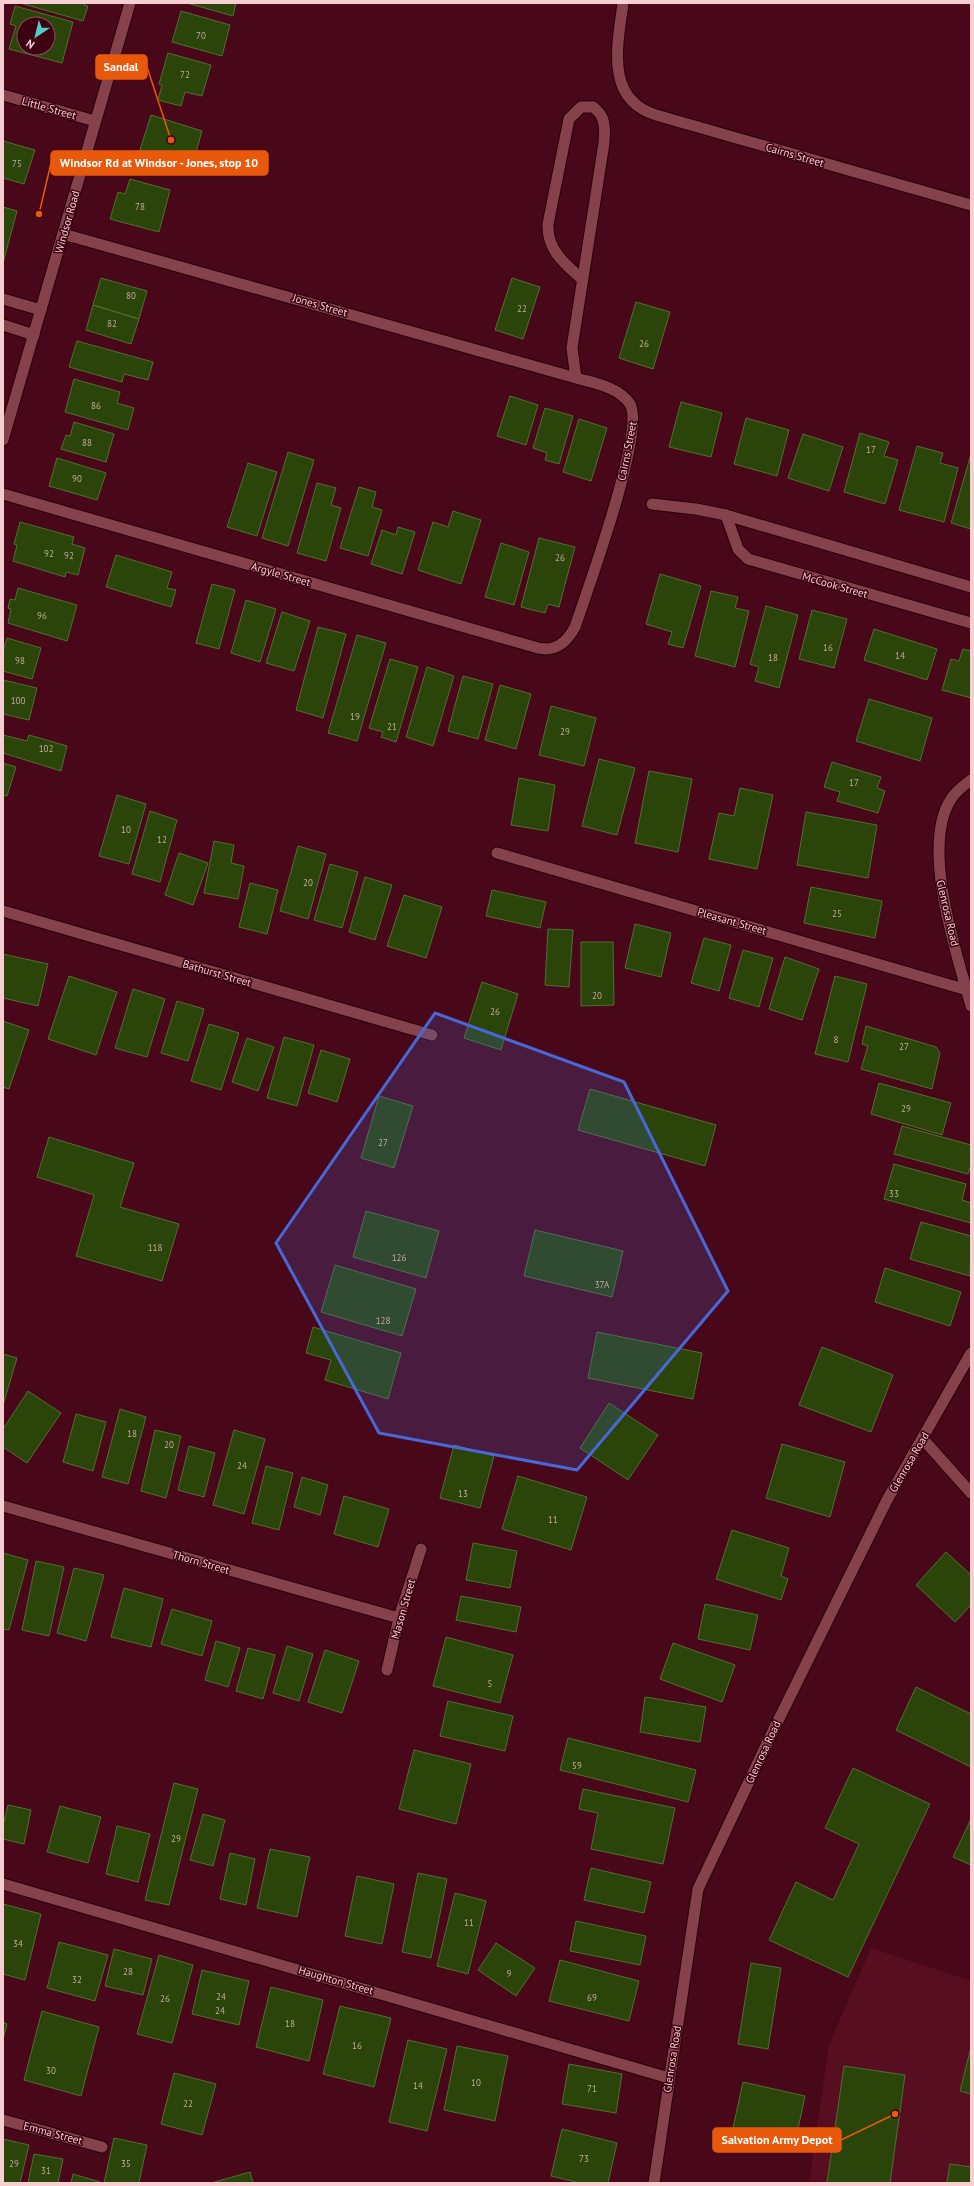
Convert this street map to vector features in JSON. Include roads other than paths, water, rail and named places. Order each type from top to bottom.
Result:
[{"type":"street","name":"Windsor Road","points":[[3,440],[130,3]]},
{"type":"street","name":"Cairns Street","points":[[623,3],[617,51],[617,67],[621,82],[627,93],[638,106],[649,113],[971,205]]},
{"type":"street","name":"Little Street","points":[[3,95],[95,121]]},
{"type":"street","points":[[576,378],[572,348],[605,131],[601,114],[593,107],[581,107],[573,114],[567,124],[548,224],[549,237],[554,252],[582,279]]},
{"type":"street","name":"Jones Street","points":[[63,234],[576,378]]},
{"type":"street","points":[[3,300],[41,310]]},
{"type":"street","points":[[3,324],[34,335]]},
{"type":"street","name":"Cairns Street","points":[[558,646],[565,642],[575,626],[606,536],[623,477],[633,421],[632,409],[623,396],[609,388],[576,378]]},
{"type":"street","name":"Argyle Street","points":[[3,494],[538,648],[549,650],[558,646]]},
{"type":"street","points":[[652,504],[726,515],[971,587]]},
{"type":"street","name":"McCook Street","points":[[726,515],[738,549],[748,559],[971,623]]},
{"type":"street","name":"Glenrosa Road","points":[[971,780],[955,794],[945,812],[941,832],[939,865],[942,896],[971,1006]]},
{"type":"street","name":"Pleasant Street","points":[[497,853],[967,990]]},
{"type":"street","name":"Bathurst Street","points":[[3,911],[432,1035]]},
{"type":"street","name":"Glenrosa Road","points":[[654,2183],[698,1889],[772,1733],[884,1507],[971,1354]]},
{"type":"street","points":[[922,1438],[971,1493]]},
{"type":"street","name":"Thorn Street","points":[[3,1506],[399,1618]]},
{"type":"street","name":"Mason Street","points":[[386,1670],[399,1618],[421,1548]]},
{"type":"street","name":"Haughton Street","points":[[3,1884],[669,2078]]},
{"type":"street","name":"Emma Street","points":[[3,2120],[102,2147]]},
{"type":"place","name":"Sandal","points":[[171,140]]},
{"type":"place","name":"Windsor Rd at Windsor - Jones, stop 10","points":[[39,214]]},
{"type":"place","name":"Salvation Army Depot","points":[[895,2114]]}]
